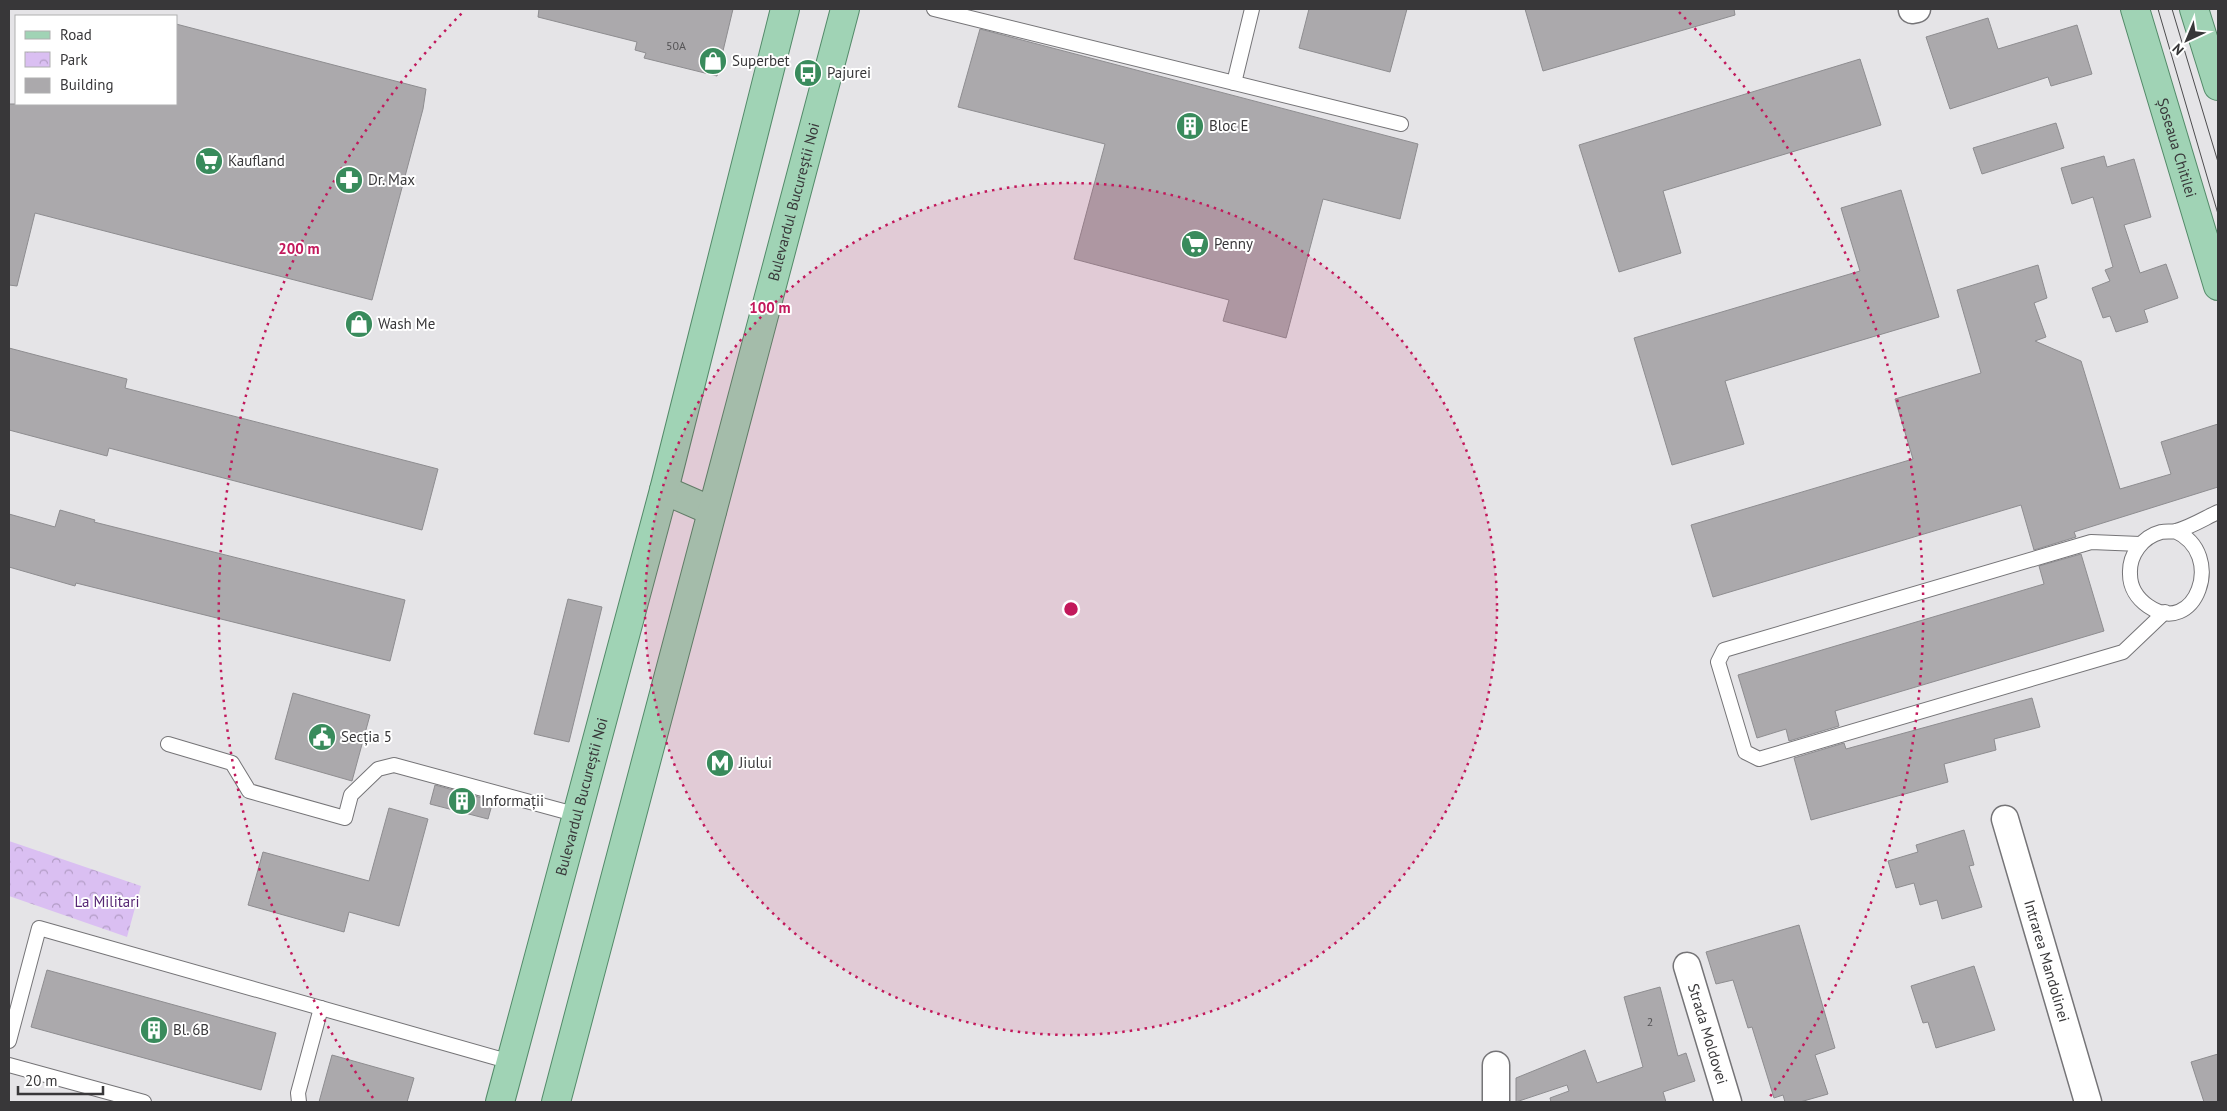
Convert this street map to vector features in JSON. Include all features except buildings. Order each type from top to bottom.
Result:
[{"type":"main road","name":"Bulevardul Bucureștii Noi","points":[[500,1102],[664,490],[785,9]]},
{"type":"main road","name":"Bulevardul Bucureștii Noi","points":[[556,1102],[845,9]]},
{"type":"main road","name":"Șoseaua Chitilei","points":[[2135,9],[2218,286]]},
{"type":"main road","points":[[2194,9],[2218,86]]},
{"type":"main road","points":[[664,490],[712,511]]},
{"type":"street","name":"Intrarea Mandolinei","points":[[2005,818],[2088,1102]]},
{"type":"street","name":"Strada Moldovei","points":[[1687,966],[1728,1102]]},
{"type":"street","points":[[1496,1065],[1496,1102]]},
{"type":"lane","points":[[934,9],[1401,124]]},
{"type":"lane","points":[[1234,83],[1252,9]]},
{"type":"lane","points":[[2175,532],[2218,512]]},
{"type":"lane","points":[[2162,532],[2175,532],[2187,535],[2198,542],[2206,552],[2210,564],[2210,577],[2207,590],[2194,604],[2178,612],[2165,612],[2152,609],[2142,602],[2134,592],[2130,580],[2129,567],[2133,555],[2140,544],[2150,536],[2162,532]]},
{"type":"lane","points":[[2140,544],[2091,542],[1724,650],[1718,662],[1745,752],[1759,759],[2123,652],[2165,612]]},
{"type":"lane","points":[[168,744],[232,763],[249,790],[345,818],[351,795],[378,769],[394,765],[578,815]]},
{"type":"lane","points":[[9,1041],[39,928],[511,1062]]},
{"type":"lane","points":[[299,1102],[298,1093],[321,1008]]},
{"type":"lane","points":[[9,1065],[144,1102]]},
{"type":"green space","name":"La Militari","points":[[9,841],[141,886],[127,937],[9,896]]},
{"type":"tram line","points":[[2158,9],[2218,214]]},
{"type":"tram line","points":[[2172,9],[2218,162]]},
{"type":"place","name":"Superbet","points":[[713,61]]},
{"type":"place","name":"Pajurei","points":[[808,73]]},
{"type":"place","name":"Bloc E","points":[[1190,126]]},
{"type":"place","name":"Kaufland","points":[[209,161]]},
{"type":"place","name":"Dr. Max","points":[[349,180]]},
{"type":"place","name":"Penny","points":[[1195,244]]},
{"type":"place","name":"Wash Me","points":[[359,324]]},
{"type":"place","name":"Secția 5","points":[[322,737]]},
{"type":"place","name":"Jiului","points":[[720,763]]},
{"type":"place","name":"Informații","points":[[462,801]]},
{"type":"place","name":"Bl. 6B","points":[[154,1030]]}]
